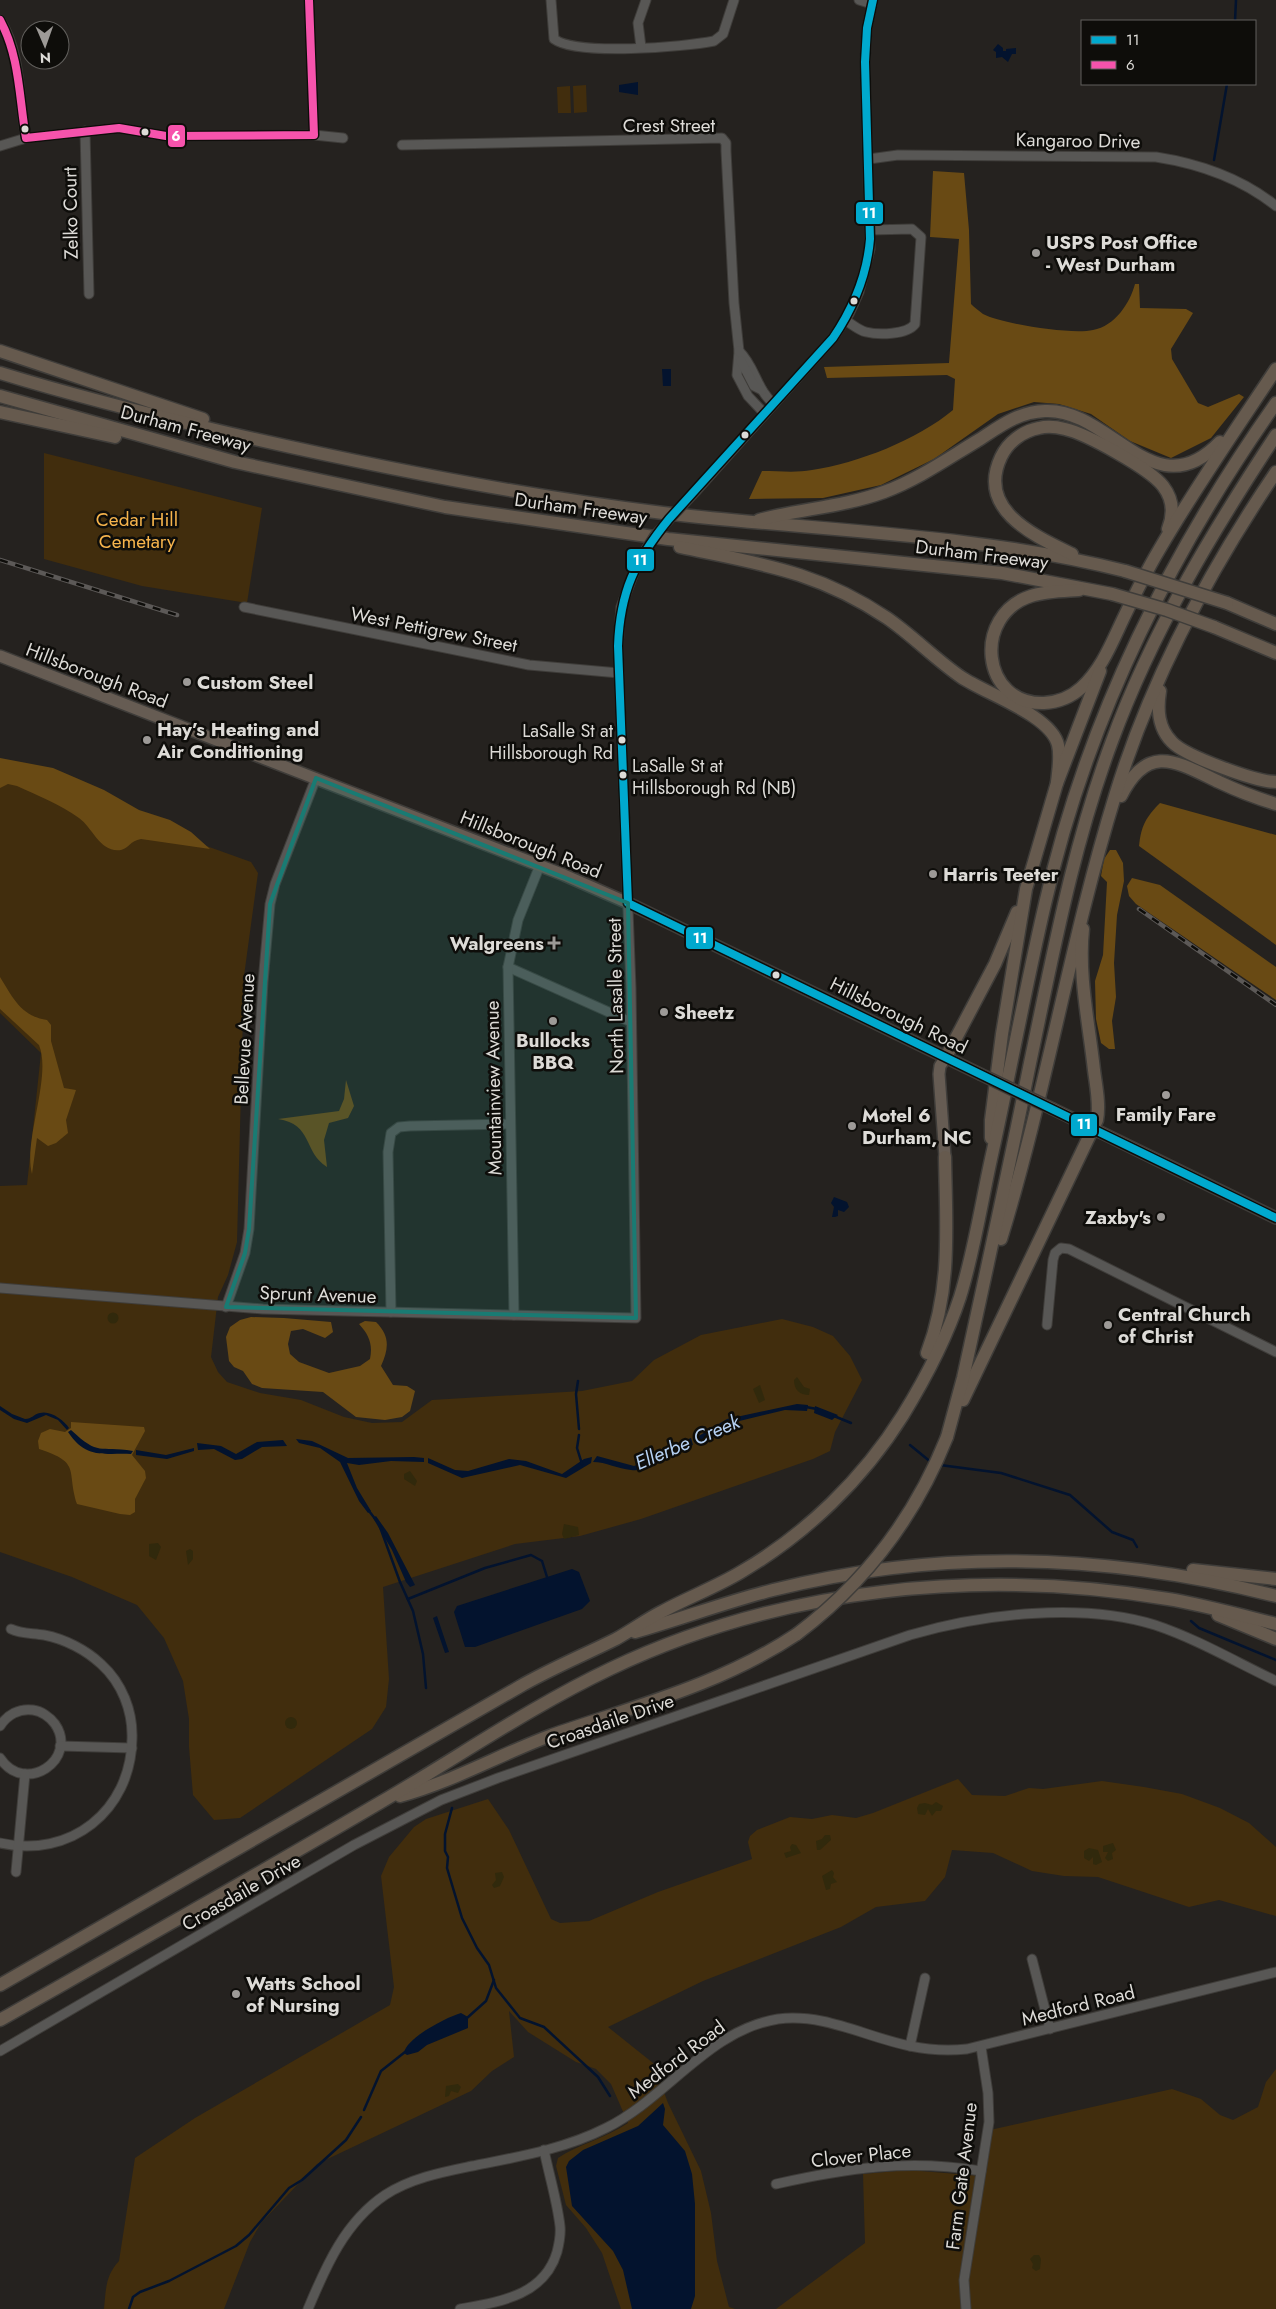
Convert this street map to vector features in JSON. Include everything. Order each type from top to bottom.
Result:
[{"type":"highway","points":[[0,351],[201,418],[229,433]]},
{"type":"highway","points":[[946,1057],[995,964],[1026,889],[1057,783],[1104,658],[1160,548],[1236,426],[1276,369]]},
{"type":"highway","name":"Durham Freeway","points":[[0,373],[123,409],[350,461],[522,493],[635,509],[1004,547],[1091,562],[1227,603],[1276,624]]},
{"type":"highway","name":"Durham Freeway","points":[[0,396],[235,462],[445,507],[593,529],[746,547],[1002,572],[1089,589],[1167,610],[1214,627],[1275,653]]},
{"type":"highway","points":[[0,1985],[526,1683],[619,1638],[662,1611],[744,1571],[794,1536],[826,1508],[868,1464],[902,1416],[921,1383],[959,1300],[992,1156],[1046,900],[1068,813],[1095,736],[1133,646],[1187,542],[1244,449],[1276,403]]},
{"type":"highway","points":[[752,522],[780,514],[840,506],[884,492],[922,474],[1002,424],[1029,412],[1048,411],[1070,416],[1092,426],[1151,462],[1177,467],[1201,459],[1236,426]]},
{"type":"highway","points":[[0,412],[235,462]]},
{"type":"highway","points":[[1091,562],[1026,530],[1002,505],[996,484],[1000,461],[1006,449],[1024,433],[1039,428],[1053,427],[1077,433],[1106,447],[1157,480],[1167,492],[1172,514],[1160,548]]},
{"type":"highway","points":[[954,1417],[1054,949],[1076,854],[1091,804],[1122,716],[1154,643],[1219,521],[1276,435]]},
{"type":"highway","points":[[976,1318],[1037,1108],[1086,896],[1123,770],[1165,669],[1219,562],[1276,472]]},
{"type":"highway","points":[[1252,508],[1276,488]]},
{"type":"highway","points":[[593,529],[774,566],[818,581],[864,604],[888,619],[962,678],[1046,726],[1058,745],[1057,783]]},
{"type":"highway","points":[[1089,589],[1030,596],[1009,608],[993,632],[990,644],[992,662],[999,679],[1007,689],[1018,697],[1038,703],[1057,702],[1072,696],[1090,679],[1104,658]]},
{"type":"highway","points":[[1165,669],[1158,701],[1158,717],[1163,730],[1172,742],[1244,776],[1276,782]]},
{"type":"highway","points":[[1106,826],[1132,776],[1146,765],[1162,761],[1180,763],[1241,793],[1276,804]]},
{"type":"highway","points":[[992,1156],[991,1120],[999,1053],[1026,889]]},
{"type":"highway","points":[[384,1800],[422,1790],[551,1736],[624,1713],[741,1667],[797,1634],[844,1596],[898,1532],[926,1486],[954,1417],[1055,1204],[1094,1129],[1098,1114],[1082,951],[1086,896]]},
{"type":"highway","points":[[921,1383],[945,1288],[948,1242],[945,1157]]},
{"type":"highway","points":[[619,1638],[774,1590],[894,1569],[971,1562],[1025,1561],[1227,1572],[1276,1579]]},
{"type":"highway","points":[[1133,1568],[1208,1580],[1276,1596]]},
{"type":"highway","points":[[0,2020],[384,1800],[544,1704],[609,1669],[697,1635],[772,1612],[897,1590],[1000,1584],[1109,1590],[1194,1604],[1276,1624]]},
{"type":"highway","points":[[1194,1604],[1276,1639]]},
{"type":"main road","name":"Hillsborough Road","points":[[0,656],[540,865],[628,903],[1276,1218]]},
{"type":"main road","points":[[945,1157],[939,1074],[940,1066],[946,1057]]},
{"type":"street","points":[[308,0],[314,135]]},
{"type":"street","points":[[551,0],[552,35],[558,41],[570,46],[596,48],[641,47],[718,40],[723,34],[734,0]]},
{"type":"street","points":[[641,47],[638,23],[646,0]]},
{"type":"street","points":[[859,0],[873,2]]},
{"type":"street","name":"North Lasalle Street","points":[[636,1318],[628,903],[619,673],[620,613],[628,585],[638,562],[656,535],[833,338],[845,320],[861,288],[868,258],[870,230],[866,62],[867,28],[873,2]]},
{"type":"street","points":[[0,20],[8,34],[15,59],[26,138]]},
{"type":"street","points":[[0,146],[26,138],[119,128],[166,136],[314,135],[343,138]]},
{"type":"street","name":"Zelko Court","points":[[85,131],[89,294]]},
{"type":"street","name":"Crest Street","points":[[402,145],[722,138],[726,143],[734,304],[739,354],[737,375],[741,385],[765,414]]},
{"type":"street","name":"Kangaroo Drive","points":[[868,159],[898,155],[1156,157],[1191,164],[1240,181],[1276,206]]},
{"type":"street","points":[[845,320],[867,332],[904,332],[915,324],[921,237],[912,229],[870,230]]},
{"type":"street","name":"Crest Street","points":[[739,354],[745,357],[761,384],[765,397],[774,404]]},
{"type":"street","name":"West Pettigrew Street","points":[[244,607],[529,665],[619,673]]},
{"type":"street","name":"Bellevue Avenue","points":[[226,1307],[245,1253],[249,1229],[263,982],[270,904],[278,877],[316,778]]},
{"type":"street","name":"Mountainview Avenue","points":[[514,1315],[508,966],[518,920],[540,865]]},
{"type":"street","points":[[508,966],[631,1022]]},
{"type":"street","points":[[391,1312],[388,1152],[391,1133],[399,1127],[510,1124]]},
{"type":"street","points":[[1046,1325],[1053,1260],[1061,1248],[1069,1249],[1276,1352]]},
{"type":"street","name":"Sprunt Avenue","points":[[0,1288],[226,1307],[636,1318]]},
{"type":"street","name":"Croasdaile Drive","points":[[0,2051],[354,1845],[441,1800],[560,1756],[918,1633],[963,1622],[1025,1615],[1071,1614],[1120,1617],[1168,1630],[1276,1681]]},
{"type":"street","points":[[0,1842],[19,1845],[60,1841],[95,1822],[116,1798],[124,1783],[130,1767],[132,1748],[132,1731],[126,1701],[113,1677],[102,1664],[75,1646],[61,1640],[10,1629]]},
{"type":"street","points":[[0,1726],[5,1719],[18,1712],[39,1712],[56,1725],[60,1746],[56,1760],[46,1770],[25,1774],[11,1770],[0,1758]]},
{"type":"street","points":[[60,1746],[132,1748]]},
{"type":"street","points":[[16,1872],[25,1774]]},
{"type":"street","points":[[1032,1959],[1050,2029]]},
{"type":"street","name":"Medford Road","points":[[308,2309],[343,2236],[362,2214],[386,2194],[423,2178],[544,2150],[598,2132],[622,2120],[713,2048],[754,2025],[777,2020],[807,2018],[864,2031],[910,2046],[950,2051],[981,2047],[1276,1972]]},
{"type":"street","points":[[910,2046],[925,1978]]},
{"type":"street","name":"Farm Gate Avenue","points":[[966,2309],[963,2284],[989,2109],[981,2047]]},
{"type":"street","points":[[460,2309],[518,2295],[535,2285],[550,2271],[559,2244],[560,2227],[544,2150]]},
{"type":"street","name":"Clover Place","points":[[776,2184],[843,2170],[885,2165],[930,2164],[981,2171]]},
{"type":"highlighted area","points":[[316,778],[628,903],[636,1318],[226,1307],[245,1253],[249,1229],[270,904]]},
{"type":"green space","points":[[586,85],[587,112],[574,113],[573,86]]},
{"type":"green space","points":[[570,86],[571,113],[558,113],[557,87]]},
{"type":"green space","name":"Cedar Hill Cemetary","points":[[44,453],[262,508],[247,603],[142,586],[44,559]]},
{"type":"green space","points":[[6,774],[251,862],[258,873],[244,976],[237,1242],[228,1275],[218,1297],[211,1357],[218,1372],[227,1382],[260,1393],[301,1400],[344,1417],[372,1423],[402,1422],[432,1400],[582,1391],[632,1381],[654,1360],[701,1335],[782,1319],[813,1327],[833,1336],[850,1356],[862,1380],[835,1432],[830,1451],[813,1459],[641,1519],[580,1536],[515,1544],[383,1587],[389,1679],[386,1707],[372,1729],[240,1818],[214,1820],[193,1795],[189,1719],[183,1681],[164,1638],[137,1605],[72,1577],[0,1552],[0,1186],[27,1185],[41,1053],[0,1013],[0,780]]},
{"type":"green space","points":[[958,1779],[972,1795],[1005,1796],[1029,1788],[1043,1789],[1102,1781],[1182,1794],[1220,1808],[1249,1823],[1276,1847],[1276,1916],[1219,1900],[1189,1907],[1098,1877],[1064,1876],[1032,1871],[993,1853],[952,1850],[945,1877],[925,1901],[876,1907],[841,1927],[703,1981],[608,2027],[653,2063],[668,2103],[701,2171],[711,2213],[717,2261],[729,2307],[735,2309],[621,2309],[602,2253],[586,2228],[566,2205],[556,2166],[558,2158],[566,2153],[611,2133],[628,2123],[611,2084],[596,2069],[576,2062],[528,2032],[509,2011],[514,2057],[492,2071],[471,2091],[317,2164],[261,2223],[250,2242],[224,2309],[104,2309],[109,2278],[119,2261],[135,2158],[195,2118],[390,2005],[394,1987],[381,1876],[389,1857],[414,1827],[426,1819],[488,1799],[509,1830],[551,1919],[560,1923],[589,1921],[658,1892],[752,1859],[748,1842],[750,1836],[757,1830],[790,1817],[812,1819],[832,1815],[856,1818]]},
{"type":"green space","points":[[1276,2069],[1276,2309],[776,2309],[865,2243],[863,2174],[908,2170],[982,2176],[990,2130],[1172,2089],[1201,2099],[1220,2115],[1233,2120],[1258,2107],[1266,2082]]},
{"type":"shaded area","points":[[933,171],[964,173],[969,230],[971,304],[983,314],[992,318],[1037,328],[1070,331],[1093,330],[1101,328],[1115,319],[1129,299],[1135,284],[1139,284],[1140,308],[1186,309],[1193,313],[1171,349],[1172,359],[1198,403],[1208,407],[1239,394],[1244,397],[1211,438],[1171,458],[1130,441],[1091,414],[1059,404],[1034,402],[998,414],[934,459],[881,485],[823,498],[749,499],[762,471],[806,471],[830,467],[867,456],[922,431],[953,410],[955,379],[947,375],[827,378],[824,367],[949,363],[959,239],[930,237]]},
{"type":"shaded area","points":[[0,758],[53,768],[104,790],[139,810],[170,820],[191,832],[210,849],[141,839],[134,841],[121,850],[108,848],[97,839],[84,822],[49,800],[17,786],[8,784],[0,788]]},
{"type":"shaded area","points":[[1160,803],[1276,835],[1276,945],[1139,846],[1145,822]]},
{"type":"shaded area","points":[[1110,850],[1116,850],[1123,863],[1124,881],[1117,915],[1114,963],[1116,997],[1112,1021],[1115,1049],[1109,1049],[1101,1043],[1096,1019],[1095,981],[1103,955],[1107,882],[1101,876],[1104,859]]},
{"type":"shaded area","points":[[1132,878],[1160,885],[1276,967],[1276,1000],[1136,904],[1129,896],[1127,886]]},
{"type":"shaded area","points":[[0,977],[14,999],[24,1010],[31,1015],[47,1020],[51,1025],[51,1041],[64,1088],[76,1090],[66,1120],[68,1133],[56,1143],[48,1146],[37,1138],[32,1174],[30,1160],[31,1144],[40,1091],[42,1058],[39,1045],[0,1009]]},
{"type":"shaded area","points":[[346,1080],[354,1106],[348,1118],[329,1123],[324,1140],[327,1167],[319,1161],[303,1132],[297,1126],[278,1119],[339,1111],[344,1099]]},
{"type":"shaded area","points":[[251,1317],[331,1322],[333,1332],[325,1338],[303,1329],[291,1331],[288,1344],[290,1354],[299,1362],[329,1373],[360,1366],[370,1359],[371,1349],[369,1340],[359,1324],[365,1321],[376,1322],[384,1332],[387,1342],[386,1354],[381,1366],[393,1385],[407,1386],[415,1391],[410,1411],[402,1417],[385,1420],[356,1417],[323,1392],[262,1388],[252,1384],[243,1371],[234,1367],[229,1361],[226,1337],[230,1327],[240,1320]]},
{"type":"shaded area","points":[[71,1422],[144,1427],[145,1431],[132,1455],[145,1471],[146,1478],[135,1499],[135,1512],[130,1515],[120,1514],[77,1504],[70,1469],[67,1464],[53,1454],[39,1449],[38,1441],[41,1433],[50,1429],[65,1432],[71,1428]]},
{"type":"sand","points":[[113,1312],[119,1318],[113,1324],[107,1318]]},
{"type":"sand","points":[[797,1377],[804,1387],[810,1389],[809,1395],[800,1393],[796,1389],[794,1380]]},
{"type":"sand","points":[[760,1385],[765,1400],[759,1403],[753,1389]]},
{"type":"sand","points":[[410,1471],[417,1481],[415,1486],[404,1479],[404,1474]]},
{"type":"sand","points":[[564,1524],[578,1527],[579,1535],[564,1539],[562,1534]]},
{"type":"sand","points":[[158,1543],[161,1547],[156,1560],[149,1556],[149,1544]]},
{"type":"sand","points":[[190,1549],[193,1551],[193,1559],[188,1565],[186,1551]]},
{"type":"sand","points":[[289,1717],[293,1717],[297,1723],[293,1729],[289,1729],[285,1725],[285,1721]]},
{"type":"sand","points":[[936,1802],[943,1806],[941,1811],[936,1811],[932,1816],[928,1809],[925,1815],[918,1814],[917,1808],[919,1804],[932,1805]]},
{"type":"sand","points":[[825,1835],[830,1835],[831,1840],[820,1850],[817,1850],[816,1841],[822,1839]]},
{"type":"sand","points":[[1113,1843],[1116,1850],[1112,1853],[1113,1859],[1108,1861],[1105,1858],[1108,1852],[1103,1852],[1103,1846]]},
{"type":"sand","points":[[792,1844],[796,1845],[801,1853],[786,1858],[784,1853],[791,1851],[790,1847]]},
{"type":"sand","points":[[1089,1848],[1098,1850],[1102,1862],[1096,1865],[1093,1864],[1093,1857],[1089,1861],[1084,1858],[1084,1851]]},
{"type":"sand","points":[[832,1870],[834,1873],[833,1877],[837,1882],[831,1884],[830,1889],[826,1890],[822,1876]]},
{"type":"sand","points":[[502,1872],[504,1877],[500,1886],[494,1888],[492,1885],[496,1880],[495,1873]]},
{"type":"sand","points":[[458,2084],[461,2087],[458,2093],[451,2091],[449,2096],[445,2097],[446,2086]]},
{"type":"sand","points":[[1034,2255],[1039,2255],[1041,2259],[1040,2269],[1036,2271],[1032,2268],[1033,2264],[1030,2259]]},
{"type":"water","points":[[998,44],[1003,48],[1003,51],[1016,48],[1016,54],[1012,54],[1008,62],[1002,57],[996,58],[996,52],[993,50]]},
{"type":"water","points":[[638,82],[638,95],[619,92],[619,85]]},
{"type":"water","points":[[662,369],[671,369],[671,386],[663,386]]},
{"type":"water","points":[[834,1197],[847,1202],[849,1207],[844,1212],[838,1210],[838,1216],[832,1217],[834,1207],[831,1203]]},
{"type":"water","points":[[797,1404],[808,1405],[807,1411],[785,1410],[723,1425],[704,1440],[697,1442],[697,1437],[727,1419]]},
{"type":"water","points":[[0,1406],[12,1414],[25,1419],[44,1412],[52,1414],[69,1428],[67,1430],[58,1420],[46,1415],[27,1423],[14,1419],[0,1410]]},
{"type":"water","points":[[815,1406],[838,1415],[832,1420],[814,1413]]},
{"type":"water","points":[[71,1430],[94,1447],[133,1451],[131,1454],[103,1454],[88,1451],[75,1441],[68,1432]]},
{"type":"water","points":[[691,1438],[693,1445],[655,1465],[639,1470],[593,1462],[597,1456],[634,1466],[651,1459],[664,1449]]},
{"type":"water","points":[[296,1439],[312,1441],[348,1458],[414,1457],[424,1458],[424,1462],[391,1461],[359,1465],[347,1463],[357,1488],[371,1511],[368,1513],[359,1501],[340,1462],[320,1448],[299,1443]]},
{"type":"water","points":[[283,1440],[287,1446],[262,1447],[242,1459],[235,1460],[214,1449],[198,1450],[197,1443],[221,1446],[236,1454],[257,1442]]},
{"type":"water","points":[[194,1448],[194,1451],[167,1459],[136,1455],[136,1450],[166,1455]]},
{"type":"water","points":[[592,1457],[591,1463],[566,1478],[520,1465],[462,1478],[428,1463],[428,1458],[455,1470],[468,1471],[509,1459],[526,1461],[562,1474],[584,1459]]},
{"type":"water","points":[[376,1516],[388,1533],[415,1585],[410,1587],[406,1582],[392,1550],[373,1518]]},
{"type":"water","points":[[572,1569],[579,1572],[590,1601],[582,1609],[475,1647],[465,1647],[454,1612],[457,1606]]},
{"type":"water","points":[[437,1616],[449,1652],[445,1653],[433,1618]]},
{"type":"water","points":[[461,2013],[468,2017],[468,2028],[427,2045],[418,2052],[407,2055],[404,2053],[406,2047],[419,2035],[437,2023]]},
{"type":"water","points":[[663,2103],[665,2109],[663,2125],[685,2151],[692,2174],[695,2204],[695,2296],[691,2309],[632,2309],[623,2270],[613,2251],[572,2206],[566,2167],[569,2161],[583,2150],[638,2126]]},
{"type":"waterway","points":[[1235,20],[1236,0]]},
{"type":"waterway","points":[[1214,160],[1227,85]]},
{"type":"waterway","points":[[578,1381],[576,1394],[579,1429]]},
{"type":"waterway","name":"Ellerbe Creek","points":[[806,1407],[817,1409]]},
{"type":"waterway","name":"Ellerbe Creek","points":[[834,1416],[851,1423]]},
{"type":"waterway","points":[[579,1435],[577,1448],[582,1464]]},
{"type":"waterway","name":"Ellerbe Creek","points":[[910,1445],[932,1463]]},
{"type":"waterway","name":"Ellerbe Creek","points":[[940,1465],[1001,1473],[1070,1495],[1112,1532],[1133,1540],[1137,1547]]},
{"type":"waterway","points":[[369,1511],[376,1520]]},
{"type":"waterway","points":[[380,1527],[413,1611],[423,1654],[426,1688]]},
{"type":"waterway","points":[[408,1599],[485,1568],[531,1555],[542,1561],[547,1577]]},
{"type":"waterway","name":"Ellerbe Creek","points":[[1191,1621],[1199,1628],[1276,1660]]},
{"type":"waterway","points":[[452,1808],[445,1834],[445,1851],[448,1857],[447,1868],[462,1918],[477,1948],[489,1965],[496,1988],[520,2018],[544,2027],[598,2077],[610,2096]]},
{"type":"waterway","points":[[467,2018],[486,2001],[494,1980]]},
{"type":"waterway","points":[[364,2110],[381,2071],[405,2052]]},
{"type":"waterway","points":[[129,2309],[133,2297],[140,2292],[169,2281],[236,2246],[249,2235],[289,2188],[302,2180],[346,2140],[361,2117]]},
{"type":"railway","points":[[0,560],[177,615]]},
{"type":"railway","points":[[1139,909],[1276,1005]]},
{"type":"transit line","name":"6","points":[[0,20],[12,48],[26,138],[119,128],[166,136],[314,135],[309,0]]},
{"type":"transit line","name":"11","points":[[873,0],[867,28],[865,62],[870,239],[866,266],[858,291],[847,315],[833,338],[657,534],[638,563],[626,593],[619,626],[618,646],[628,903],[1276,1218]]},
{"type":"place","name":"USPS Post Office - West Durham","points":[[1036,253]]},
{"type":"place","name":"Custom Steel","points":[[187,682]]},
{"type":"place","name":"Hay’s Heating and Air Conditioning","points":[[147,740]]},
{"type":"place","name":"LaSalle St at Hillsborough Rd","points":[[622,740]]},
{"type":"place","name":"LaSalle St at Hillsborough Rd (NB)","points":[[623,775]]},
{"type":"place","name":"Harris Teeter","points":[[933,874]]},
{"type":"place","name":"Walgreens","points":[[554,943]]},
{"type":"place","name":"Sheetz","points":[[664,1012]]},
{"type":"place","name":"Bullocks BBQ","points":[[553,1021]]},
{"type":"place","name":"Family Fare","points":[[1166,1095]]},
{"type":"place","name":"Motel 6 Durham, NC","points":[[852,1126]]},
{"type":"place","name":"Zaxby's","points":[[1161,1217]]},
{"type":"place","name":"Central Church of Christ","points":[[1108,1325]]},
{"type":"place","name":"Watts School of Nursing","points":[[236,1994]]}]
